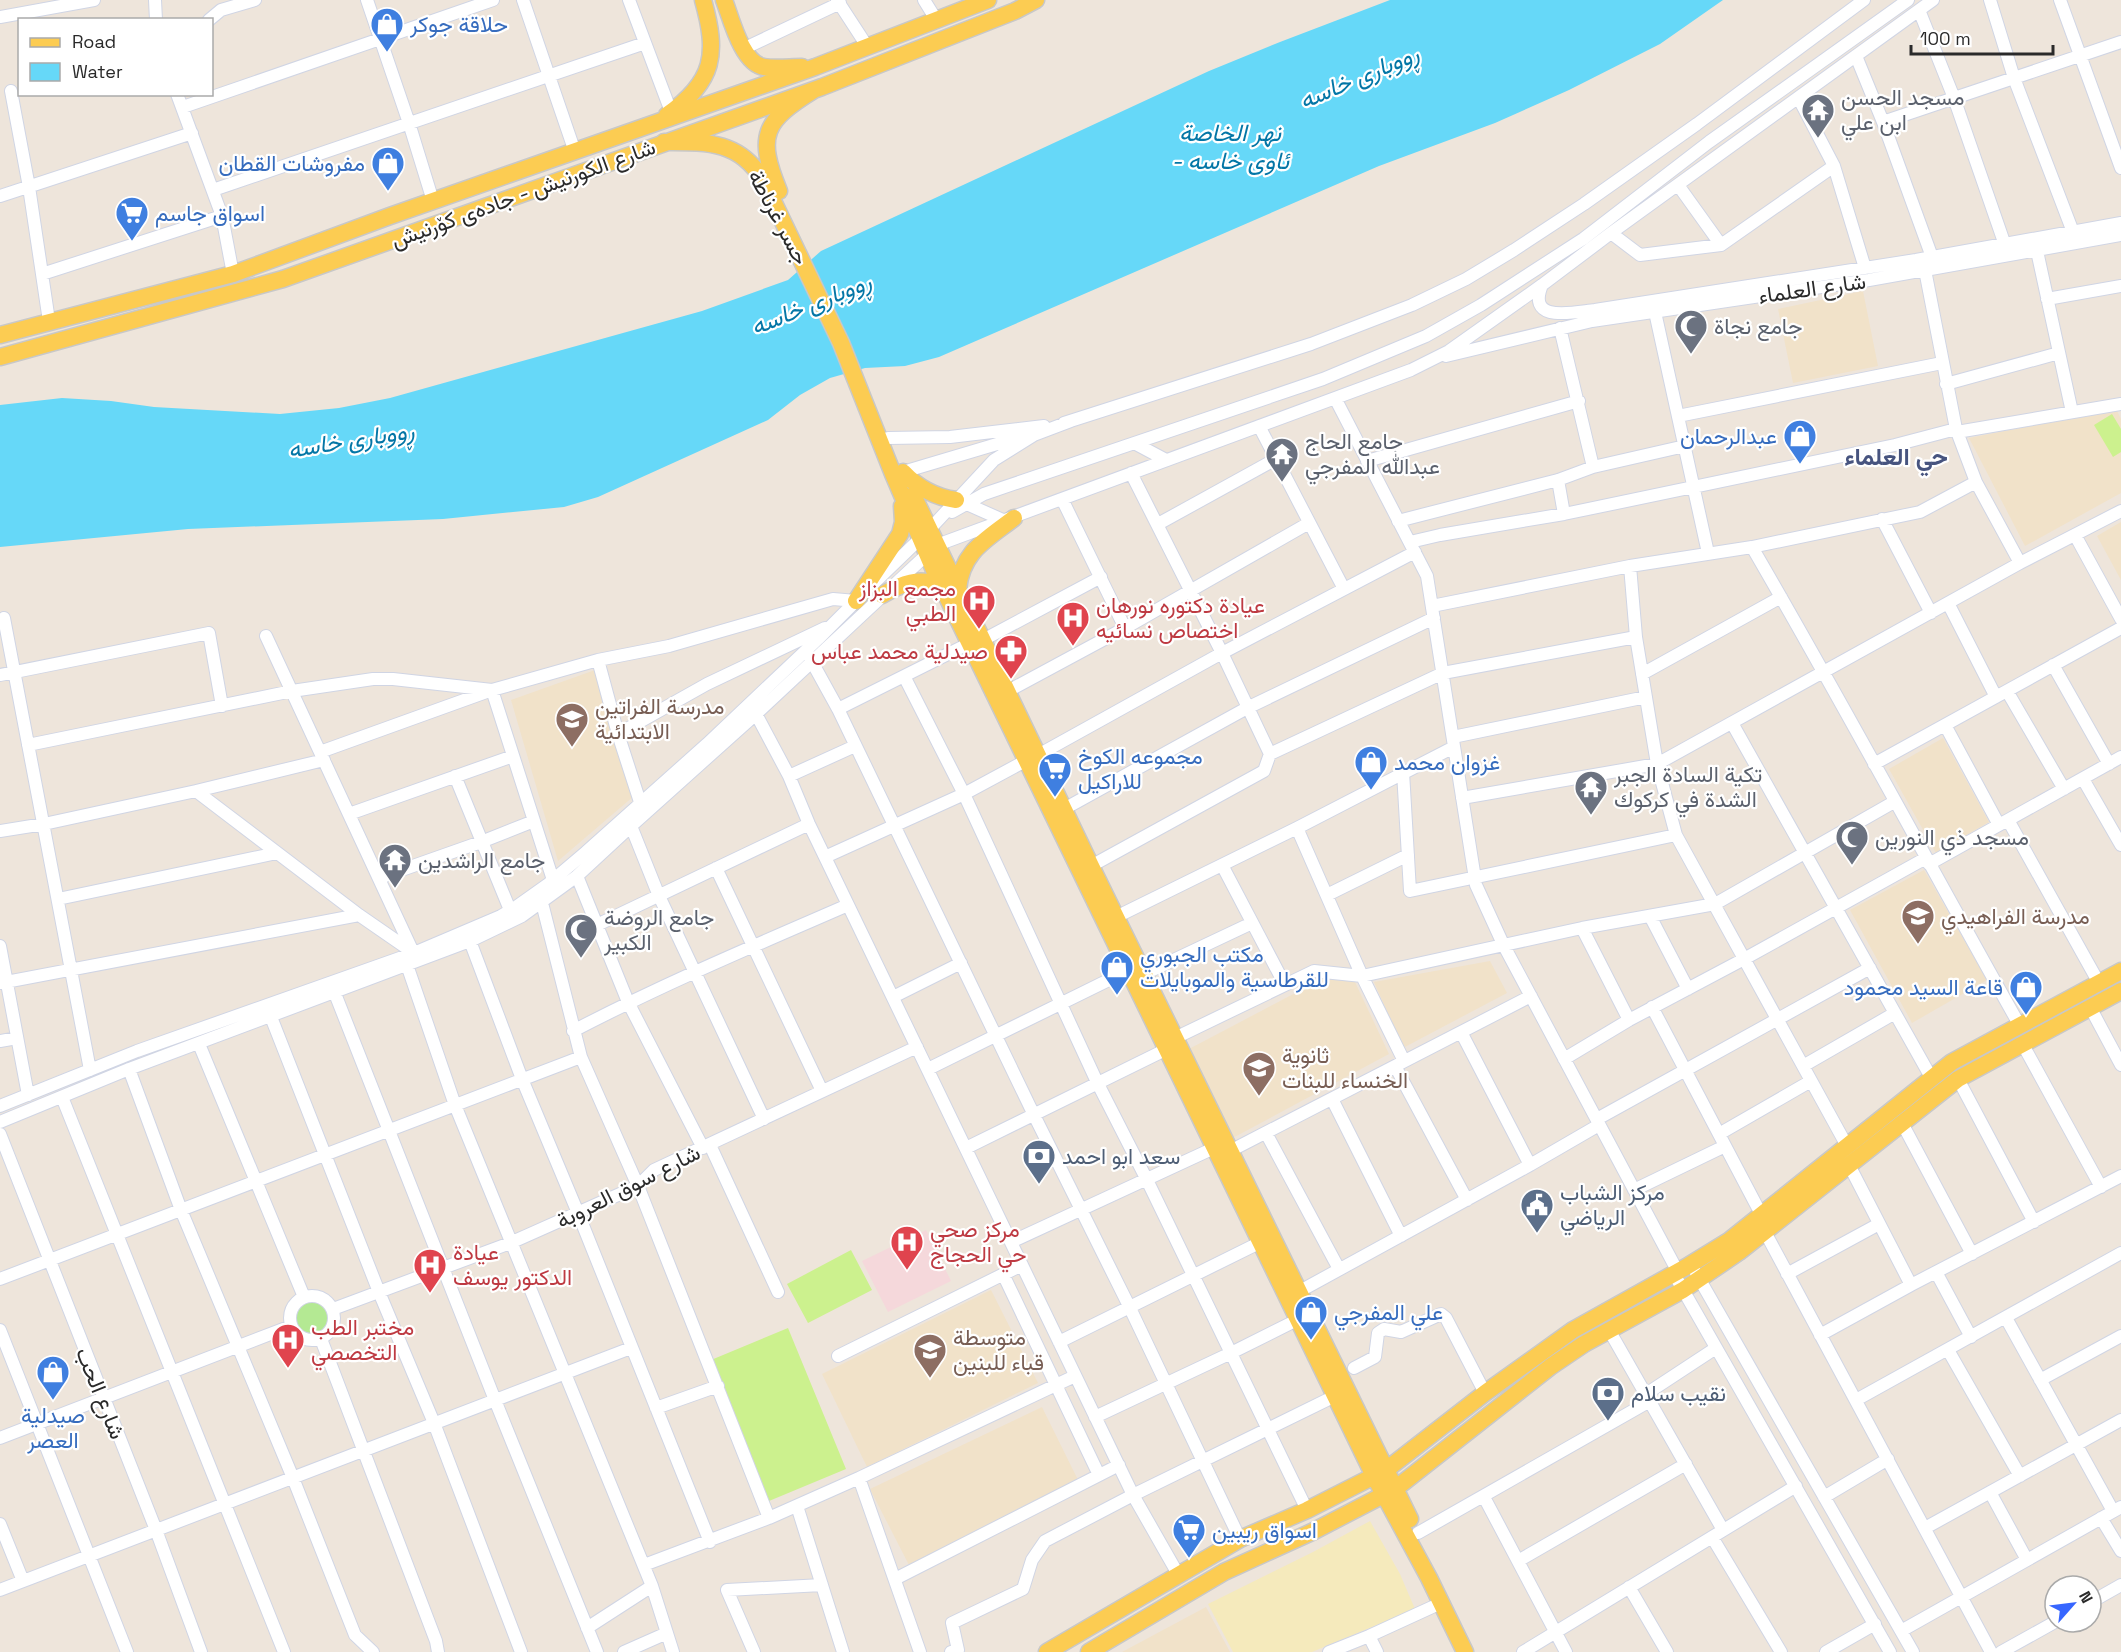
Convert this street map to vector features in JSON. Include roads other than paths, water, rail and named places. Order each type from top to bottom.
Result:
[{"type":"main road","points":[[672,114],[693,93],[704,78],[710,64],[711,28],[703,0]]},
{"type":"main road","points":[[724,0],[744,49],[752,61],[764,67],[815,68]]},
{"type":"main road","name":"شارع الكورنيش - جادەی کۆرنیش","points":[[0,335],[233,274],[651,125],[672,114],[815,68],[988,0]]},
{"type":"main road","name":"شارع الكورنيش - جادەی کۆرنیش","points":[[0,357],[283,279],[814,90],[1015,11],[1036,0]]},
{"type":"main road","name":"جسر غرناطة","points":[[814,90],[777,116],[771,124],[766,149],[778,190],[799,243],[862,386]]},
{"type":"main road","name":"جسر غرناطة","points":[[664,142],[718,145],[729,148],[749,160],[799,243]]},
{"type":"main road","points":[[356,229],[363,251]]},
{"type":"main road","points":[[318,243],[325,264]]},
{"type":"main road","points":[[862,386],[903,472],[941,585],[1008,691],[1032,757],[1064,809],[1116,917],[1136,972]]},
{"type":"main road","points":[[862,386],[901,493],[928,542],[958,589],[976,642],[1222,1149],[1300,1291],[1380,1473],[1465,1652]]},
{"type":"main road","points":[[903,472],[927,492],[941,498],[959,500]]},
{"type":"main road","points":[[856,601],[900,534],[903,515],[901,493]]},
{"type":"main road","points":[[958,589],[959,575],[968,557],[1009,519]]},
{"type":"main road","points":[[882,595],[913,580],[926,580],[941,585]]},
{"type":"main road","points":[[1047,1652],[1240,1539],[1307,1510],[1380,1473],[1573,1330],[1730,1240],[1952,1062],[2121,972]]},
{"type":"main road","points":[[1089,1652],[1224,1572],[1314,1531],[1389,1492],[1550,1367],[1584,1344],[1700,1280],[1765,1232],[1958,1079],[2121,991]]},
{"type":"main road","points":[[1222,1149],[1261,1242],[1335,1396],[1380,1473]]},
{"type":"main road","points":[[1389,1492],[1418,1533],[1474,1652]]},
{"type":"street","points":[[0,16],[94,0]]},
{"type":"street","points":[[154,0],[156,18]]},
{"type":"street","points":[[211,18],[221,10],[255,0]]},
{"type":"street","points":[[367,0],[433,201]]},
{"type":"street","points":[[183,108],[493,0]]},
{"type":"street","points":[[523,0],[576,152]]},
{"type":"street","points":[[629,0],[672,114]]},
{"type":"street","points":[[924,0],[937,21]]},
{"type":"street","points":[[903,472],[1311,344],[1412,305],[1466,279],[1584,204],[1697,124],[1864,0]]},
{"type":"street","points":[[0,1106],[160,1043],[414,953],[510,910],[553,880],[740,714],[856,601],[928,542],[1009,519],[1411,370],[1434,359],[1542,285],[1587,244],[1709,142],[1908,0]]},
{"type":"street","points":[[959,500],[984,494],[1136,444],[1323,379],[1426,336],[1587,244],[1611,233],[1933,0]]},
{"type":"street","points":[[1990,0],[2014,78],[2073,232]]},
{"type":"street","points":[[2060,0],[2121,168]]},
{"type":"street","points":[[744,49],[838,2],[867,46]]},
{"type":"street","points":[[1919,10],[1954,98],[2005,245]]},
{"type":"street","points":[[1883,122],[2121,42]]},
{"type":"street","points":[[213,190],[645,43]]},
{"type":"street","points":[[1856,56],[1883,122],[1932,257]]},
{"type":"street","points":[[10,91],[29,187],[49,321]]},
{"type":"street","points":[[178,96],[222,216],[233,274]]},
{"type":"street","points":[[1799,99],[1834,166],[1865,268]]},
{"type":"street","points":[[1697,124],[1709,142]]},
{"type":"street","points":[[0,196],[192,133]]},
{"type":"street","points":[[1611,233],[1640,255],[1721,246],[1834,166]]},
{"type":"street","points":[[1678,185],[1721,246]]},
{"type":"street","points":[[42,274],[222,216]]},
{"type":"street","name":"شارع العلماء","points":[[1542,285],[1539,303],[1546,311],[1560,314],[1865,268],[2121,223]]},
{"type":"street","name":"شارع العلماء","points":[[1434,359],[1560,328],[1925,270],[2121,235]]},
{"type":"street","points":[[2037,251],[2072,412]]},
{"type":"street","points":[[1925,270],[1956,431],[1976,482],[2020,563]]},
{"type":"street","points":[[2048,299],[2121,286]]},
{"type":"street","points":[[1655,312],[1708,553]]},
{"type":"street","points":[[1560,328],[1593,467]]},
{"type":"street","points":[[1946,384],[2059,353]]},
{"type":"street","points":[[1678,416],[1942,363]]},
{"type":"street","points":[[1335,398],[1427,576],[1476,885],[1503,944],[1564,1059],[1634,1190],[1681,1270],[1683,1290],[1890,1652]]},
{"type":"street","points":[[1367,461],[1579,401]]},
{"type":"street","points":[[825,857],[964,794],[1344,589],[1412,547],[1694,485],[1956,431],[2121,404]]},
{"type":"street","points":[[888,438],[950,437],[1071,421]]},
{"type":"street","points":[[0,1122],[129,1069],[470,941],[502,927],[542,903],[578,876],[756,714],[882,595],[955,509],[959,500],[982,472],[1005,452],[1034,435],[1071,421]]},
{"type":"street","points":[[1259,426],[1344,589]]},
{"type":"street","points":[[1136,444],[1166,460]]},
{"type":"street","points":[[1398,521],[1558,480],[1593,467],[1685,446]]},
{"type":"street","points":[[1158,524],[1276,459]]},
{"type":"street","points":[[1131,473],[1270,754]]},
{"type":"street","points":[[1558,480],[1564,514]]},
{"type":"street","points":[[1064,809],[1247,708],[1433,612],[1630,566],[1752,546],[1920,512],[1976,482]]},
{"type":"street","points":[[1062,499],[1125,628]]},
{"type":"street","points":[[959,500],[1009,519]]},
{"type":"street","points":[[1462,798],[1657,765],[2020,563],[2121,511]]},
{"type":"street","points":[[1882,519],[1931,613]]},
{"type":"street","points":[[1008,691],[1125,628],[1309,523]]},
{"type":"street","points":[[2075,535],[2121,619]]},
{"type":"street","points":[[1752,546],[1825,672],[1894,802],[2020,1026]]},
{"type":"street","points":[[1630,566],[1636,638],[1657,765],[1676,835],[1847,1146]]},
{"type":"street","points":[[838,709],[1101,578]]},
{"type":"street","points":[[1642,674],[1781,597]]},
{"type":"street","points":[[0,831],[44,824],[196,791],[322,756],[492,690],[598,660],[669,646],[833,599],[856,601]]},
{"type":"street","points":[[1948,603],[1996,697]]},
{"type":"street","points":[[4,618],[90,1070]]},
{"type":"street","points":[[618,734],[707,684],[833,624]]},
{"type":"street","points":[[1874,764],[2121,628]]},
{"type":"street","points":[[0,675],[208,633],[222,706]]},
{"type":"street","points":[[266,636],[414,953]]},
{"type":"street","points":[[1091,866],[1264,771],[1270,754],[1443,673],[1636,638]]},
{"type":"street","points":[[598,660],[618,734],[640,802]]},
{"type":"street","points":[[811,660],[838,709],[1240,1539]]},
{"type":"street","points":[[2053,665],[2109,764]]},
{"type":"street","points":[[904,676],[964,794],[1097,1082],[1232,1353],[1307,1510]]},
{"type":"street","points":[[28,745],[292,692],[383,679],[492,690]]},
{"type":"street","points":[[492,690],[553,880]]},
{"type":"street","points":[[2007,691],[2064,789]]},
{"type":"street","points":[[1116,917],[1297,828],[1403,772],[1454,742],[1646,697]]},
{"type":"street","points":[[756,714],[789,776],[809,824],[1133,1495],[1178,1574]]},
{"type":"street","points":[[1732,723],[1932,1078]]},
{"type":"street","points":[[1945,725],[2099,983]]},
{"type":"street","points":[[789,776],[855,747]]},
{"type":"street","points":[[349,814],[513,756]]},
{"type":"street","points":[[1564,1059],[1652,1007],[1836,908],[2004,823],[2121,757]]},
{"type":"street","points":[[1403,772],[1410,891],[1676,835]]},
{"type":"street","points":[[455,776],[510,910]]},
{"type":"street","points":[[2083,779],[2121,845]]},
{"type":"street","points":[[196,791],[359,915],[414,953]]},
{"type":"street","points":[[966,1148],[1314,971],[1362,976],[1503,944],[1715,904],[1894,802]]},
{"type":"street","points":[[379,878],[534,821]]},
{"type":"street","points":[[597,925],[809,824]]},
{"type":"street","points":[[631,826],[659,896],[764,1119]]},
{"type":"street","points":[[1297,828],[1400,1064],[1467,1200]]},
{"type":"street","points":[[58,899],[277,853]]},
{"type":"street","points":[[1327,895],[1408,855]]},
{"type":"street","points":[[1222,865],[1285,985]]},
{"type":"street","points":[[716,868],[822,1091]]},
{"type":"street","points":[[578,876],[628,1002],[706,1147],[778,1292]]},
{"type":"street","points":[[542,903],[580,1057],[638,1186],[769,1518]]},
{"type":"street","points":[[573,1031],[628,1002],[848,905]]},
{"type":"street","points":[[3,982],[359,915]]},
{"type":"street","points":[[1650,916],[1688,989]]},
{"type":"street","points":[[928,1069],[1062,1004],[1252,923]]},
{"type":"street","points":[[1582,928],[1629,1020]]},
{"type":"street","points":[[470,941],[522,1079],[710,1542]]},
{"type":"street","points":[[0,946],[3,982],[28,1095]]},
{"type":"street","points":[[893,997],[961,963]]},
{"type":"street","points":[[407,964],[455,1105],[644,1565],[673,1652]]},
{"type":"street","points":[[1300,1291],[1530,1165],[1686,1071],[1870,968]]},
{"type":"street","points":[[334,992],[597,1652]]},
{"type":"street","points":[[1011,1242],[1147,1180],[1266,1133],[1531,996]]},
{"type":"street","points":[[1652,1007],[1761,1214]]},
{"type":"street","points":[[2090,1007],[2121,1065]]},
{"type":"street","points":[[1803,1066],[1895,1013]]},
{"type":"street","points":[[271,1017],[379,1292],[434,1423],[521,1652]]},
{"type":"street","points":[[1461,1032],[1530,1165]]},
{"type":"street","points":[[0,1041],[17,1038]]},
{"type":"street","points":[[160,1043],[165,1056]]},
{"type":"street","points":[[2022,1043],[2101,1187]]},
{"type":"street","points":[[199,1044],[304,1297]]},
{"type":"street","name":"شارع سوق العروبة","points":[[333,1309],[510,1243],[578,1213],[638,1186],[654,1170],[916,1047]]},
{"type":"street","points":[[0,1279],[580,1057]]},
{"type":"street","points":[[129,1069],[182,1210],[355,1635],[373,1652]]},
{"type":"street","points":[[1958,1079],[2034,1222]]},
{"type":"street","points":[[1719,1134],[1811,1081]]},
{"type":"street","points":[[62,1096],[284,1652]]},
{"type":"street","points":[[1332,1099],[1401,1236]]},
{"type":"street","points":[[1902,1123],[1972,1254]]},
{"type":"street","points":[[1266,1133],[1340,1269]]},
{"type":"street","name":"شارع الحب","points":[[0,1134],[156,1530],[201,1652]]},
{"type":"street","points":[[1634,1190],[1725,1146]]},
{"type":"street","points":[[1849,1165],[1911,1285]]},
{"type":"street","points":[[1820,1335],[2121,1176]]},
{"type":"street","points":[[1788,1274],[1879,1224]]},
{"type":"street","points":[[1765,1232],[1991,1652]]},
{"type":"street","points":[[1059,1342],[1261,1242]]},
{"type":"street","points":[[1856,1400],[2121,1253]]},
{"type":"street","points":[[838,1356],[1022,1265]]},
{"type":"street","points":[[1681,1270],[1700,1280],[1913,1652]]},
{"type":"street","points":[[1936,1272],[1971,1337]]},
{"type":"street","points":[[1003,1274],[1100,1474]]},
{"type":"street","points":[[304,1297],[324,1299],[333,1309],[334,1323],[327,1335],[321,1339],[314,1341],[301,1337],[291,1326],[291,1312],[298,1301],[304,1297]]},
{"type":"street","points":[[1354,1368],[1375,1357],[1378,1333],[1384,1329],[1401,1332],[1441,1314],[1446,1318],[1485,1393]]},
{"type":"street","points":[[1095,1417],[1232,1353],[1299,1318]]},
{"type":"street","points":[[1901,1631],[2117,1509],[2076,1445],[2006,1318]]},
{"type":"street","points":[[0,1438],[291,1326]]},
{"type":"street","points":[[0,1330],[127,1652]]},
{"type":"street","points":[[1610,1330],[1723,1530]]},
{"type":"street","points":[[2040,1380],[2121,1336]]},
{"type":"street","points":[[321,1339],[436,1641],[438,1652]]},
{"type":"street","points":[[0,1590],[631,1348]]},
{"type":"street","points":[[1418,1533],[1484,1497],[1648,1398],[1716,1348]]},
{"type":"street","points":[[1948,1350],[2020,1476]]},
{"type":"street","points":[[644,1565],[710,1542],[797,1506],[1075,1376]]},
{"type":"street","points":[[656,1408],[718,1386]]},
{"type":"street","points":[[951,1652],[958,1650],[952,1623],[1023,1589],[1032,1560],[1045,1540],[1335,1396]]},
{"type":"street","points":[[1925,1528],[2121,1420]]},
{"type":"street","points":[[1824,1497],[1887,1459]]},
{"type":"street","points":[[1518,1561],[1686,1464]]},
{"type":"street","points":[[895,1579],[1119,1466]]},
{"type":"street","points":[[859,1478],[920,1652]]},
{"type":"street","points":[[1523,1652],[1796,1486]]},
{"type":"street","points":[[1990,1492],[2027,1560]]},
{"type":"street","points":[[1484,1497],[1566,1652]]},
{"type":"street","points":[[797,1506],[843,1652]]},
{"type":"street","points":[[2101,1518],[2121,1551]]},
{"type":"street","points":[[0,1524],[23,1581]]},
{"type":"street","points":[[1712,1537],[1781,1652]]},
{"type":"street","points":[[754,1652],[727,1590],[822,1585]]},
{"type":"street","points":[[2103,1595],[2121,1585]]},
{"type":"street","points":[[587,1628],[652,1586]]},
{"type":"street","points":[[1629,1587],[1667,1652]]},
{"type":"street","points":[[1329,1652],[1441,1602]]},
{"type":"street","points":[[1826,1652],[1875,1624]]},
{"type":"street","points":[[2001,1652],[2043,1629]]},
{"type":"street","points":[[624,1652],[667,1632]]},
{"type":"street","points":[[1369,1636],[1377,1652]]},
{"type":"water","name":"نهر الخاصة - ئاوی خاسە","points":[[1390,0],[1723,0],[1660,44],[1569,90],[1495,123],[1379,166],[939,357],[905,366],[865,368],[830,378],[800,395],[768,420],[598,497],[564,507],[443,519],[188,529],[0,547],[0,405],[62,398],[154,407],[280,414],[339,408],[390,398],[702,311],[788,280],[821,251],[1209,71]]},
{"type":"place","name":"حلاقة جوكر","points":[[387,53]]},
{"type":"place","name":"مسجد الحسن ابن علي","points":[[1818,139]]},
{"type":"place","name":"مفروشات القطان","points":[[388,192]]},
{"type":"place","name":"اسواق جاسم","points":[[132,242]]},
{"type":"place","name":"جامع نجاة","points":[[1691,355]]},
{"type":"place","name":"عبدالرحمان","points":[[1800,465]]},
{"type":"place","name":"جامع الحاج عبدالله المفرجي","points":[[1282,483]]},
{"type":"place","name":"مجمع البزاز الطبي","points":[[979,630]]},
{"type":"place","name":"عيادة دكتوره نورهان اختصاص نسائيه","points":[[1073,647]]},
{"type":"place","name":"صيدلية محمد عباس","points":[[1011,680]]},
{"type":"place","name":"مدرسة الفراتين الابتدائية","points":[[572,748]]},
{"type":"place","name":"غزوان محمد","points":[[1371,791]]},
{"type":"place","name":"مجموعه الكوخ للاراكيل","points":[[1055,798]]},
{"type":"place","name":"تكية السادة الجبر الشدة في كركوك","points":[[1591,816]]},
{"type":"place","name":"مسجد ذي النورين","points":[[1852,866]]},
{"type":"place","name":"جامع الراشدين","points":[[395,889]]},
{"type":"place","name":"مدرسة الفراهيدي","points":[[1918,945]]},
{"type":"place","name":"جامع الروضة الكبير","points":[[581,959]]},
{"type":"place","name":"مكتب الجبوري للقرطاسية والموبايلات","points":[[1117,996]]},
{"type":"place","name":"قاعة السيد محمود","points":[[2026,1016]]},
{"type":"place","name":"ثانوية الخنساء للبنات","points":[[1259,1097]]},
{"type":"place","name":"سعد ابو احمد","points":[[1039,1185]]},
{"type":"place","name":"مركز الشباب الرياضي","points":[[1537,1234]]},
{"type":"place","name":"مركز صحي حي الحجاج","points":[[907,1271]]},
{"type":"place","name":"عيادة الدكتور يوسف","points":[[430,1294]]},
{"type":"place","name":"علي المفرجي","points":[[1311,1341]]},
{"type":"place","name":"مختبر الطب التخصصي","points":[[288,1369]]},
{"type":"place","name":"متوسطة قباء للبنين","points":[[930,1379]]},
{"type":"place","name":"صيدلية العصر","points":[[53,1401]]},
{"type":"place","name":"نقيب سلام","points":[[1608,1422]]},
{"type":"place","name":"اسواق ريبين","points":[[1189,1559]]},
{"type":"district","name":"حي العلماء","points":[[1896,457]]},
{"type":"water label","name":"ڕووباری خاسە","points":[[1359,77]]},
{"type":"water label","name":"ڕووباری خاسە","points":[[811,304]]},
{"type":"water label","name":"ڕووباری خاسە","points":[[351,440]]}]
